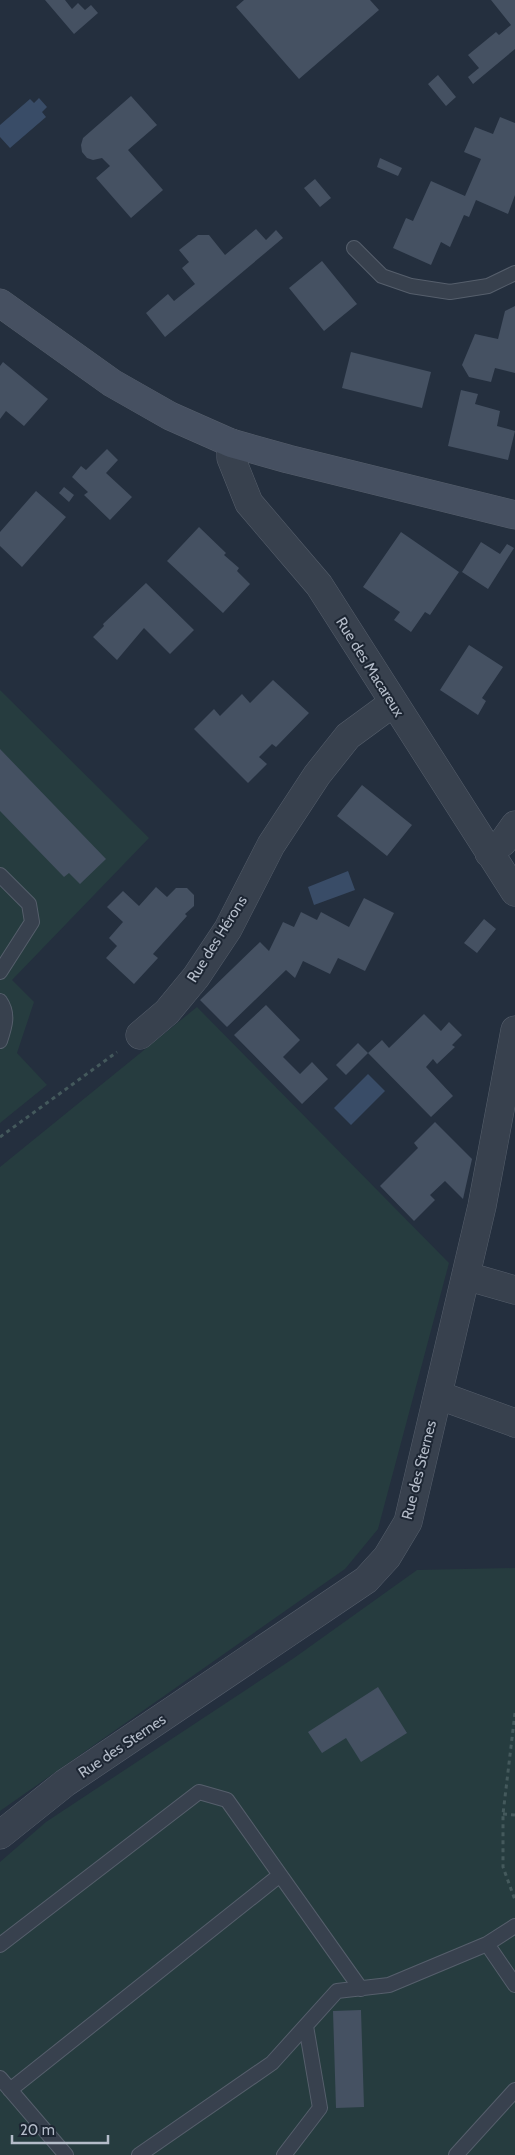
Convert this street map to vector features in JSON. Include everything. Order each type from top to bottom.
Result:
[{"type":"main road","points":[[0,303],[112,383],[170,416],[231,443],[288,459],[515,515]]},
{"type":"street","name":"Rue des Macareux","points":[[231,443],[231,458],[249,503],[319,585],[515,892]]},
{"type":"street","name":"Rue des Hérons","points":[[140,1036],[167,1012],[196,977],[228,928],[271,845],[317,775],[348,736],[393,703]]},
{"type":"street","points":[[489,853],[502,842],[515,825]]},
{"type":"street","name":"Rue des Sternes","points":[[0,1835],[65,1784],[366,1580],[387,1557],[408,1522],[482,1206],[515,1030]]},
{"type":"street","points":[[466,1276],[515,1290]]},
{"type":"street","points":[[438,1395],[515,1422]]},
{"type":"lane","points":[[354,248],[382,276],[411,286],[450,292],[488,286],[515,273]]},
{"type":"lane","points":[[0,875],[29,904],[32,922],[0,972]]},
{"type":"lane","points":[[0,1000],[4,1007],[6,1024],[0,1040]]},
{"type":"lane","points":[[0,1945],[199,1792],[227,1800],[361,1988]]},
{"type":"lane","points":[[10,2090],[280,1875]]},
{"type":"lane","points":[[139,2155],[272,2063],[337,1991],[389,1985],[487,1944],[515,1926]]},
{"type":"lane","points":[[487,1944],[515,1985]]},
{"type":"lane","points":[[284,2155],[320,2108],[306,2026]]},
{"type":"lane","points":[[0,2078],[66,2155]]},
{"type":"lane","points":[[456,2155],[515,2090]]},
{"type":"path","points":[[0,1137],[140,1036]]},
{"type":"path","points":[[515,1713],[503,1814],[503,1867],[515,1900]]},
{"type":"path","points":[[503,1814],[515,1815]]},
{"type":"green space","points":[[0,690],[149,838],[12,980],[34,1002],[17,1053],[47,1085],[0,1123]]},
{"type":"green space","points":[[197,1007],[449,1263],[378,1529],[345,1569],[0,1811],[0,1167]]},
{"type":"green space","points":[[515,1568],[515,2155],[0,2155],[0,1862],[46,1822],[294,1658],[417,1570]]},
{"type":"water","points":[[39,98],[47,107],[42,112],[46,117],[10,148],[0,137],[0,125],[30,99],[34,103]]},
{"type":"water","points":[[348,871],[355,890],[314,905],[308,887]]},
{"type":"water","points":[[368,1074],[385,1091],[351,1125],[334,1108]]},
{"type":"building","points":[[45,0],[65,0],[72,9],[78,3],[85,10],[91,5],[98,13],[74,34]]},
{"type":"building","points":[[244,0],[370,0],[379,10],[299,79],[236,7]]},
{"type":"building","points":[[491,0],[515,0],[515,49],[473,84],[468,77],[479,68],[468,55],[496,32],[499,35],[511,25]]},
{"type":"building","points":[[438,75],[456,97],[446,106],[428,84]]},
{"type":"building","points":[[131,96],[157,125],[128,150],[163,190],[131,218],[96,178],[110,166],[102,158],[93,160],[87,158],[82,152],[81,145],[83,138]]},
{"type":"building","points":[[500,117],[515,123],[515,195],[508,214],[476,200],[469,217],[464,215],[450,247],[441,242],[431,265],[393,248],[406,218],[413,221],[431,181],[465,196],[481,159],[464,152],[475,127],[493,134]]},
{"type":"building","points":[[380,158],[402,168],[398,176],[377,167]]},
{"type":"building","points":[[315,179],[331,198],[320,207],[304,188]]},
{"type":"building","points":[[256,229],[266,240],[276,230],[283,238],[165,337],[146,313],[168,294],[174,301],[195,284],[182,268],[189,262],[179,250],[198,235],[209,235],[225,255]]},
{"type":"building","points":[[322,261],[357,304],[324,331],[289,288]]},
{"type":"building","points":[[515,306],[515,373],[495,368],[491,382],[469,377],[462,365],[475,334],[498,339],[505,311]]},
{"type":"building","points":[[351,352],[431,372],[422,408],[342,388]]},
{"type":"building","points":[[3,362],[48,399],[24,426],[6,411],[0,419],[0,366]]},
{"type":"building","points":[[461,390],[478,394],[475,404],[500,411],[497,426],[515,431],[508,460],[448,446]]},
{"type":"building","points":[[107,449],[118,460],[106,473],[132,497],[110,520],[84,495],[88,492],[72,477],[81,466],[86,470]]},
{"type":"building","points":[[64,487],[74,495],[69,502],[59,493]]},
{"type":"building","points":[[36,491],[66,517],[22,567],[0,546],[0,532]]},
{"type":"building","points":[[199,527],[226,553],[224,555],[239,568],[237,571],[250,584],[223,613],[167,561]]},
{"type":"building","points":[[401,532],[459,572],[430,615],[425,612],[411,632],[394,620],[400,612],[363,587]]},
{"type":"building","points":[[481,542],[500,554],[507,544],[514,548],[488,589],[462,572]]},
{"type":"building","points":[[146,583],[194,630],[170,654],[144,628],[117,660],[93,637],[104,626],[103,624]]},
{"type":"building","points":[[469,645],[503,667],[482,698],[486,701],[478,715],[440,690]]},
{"type":"building","points":[[273,680],[309,713],[276,747],[272,744],[259,757],[267,764],[248,783],[194,729],[214,709],[220,716],[242,694],[250,703]]},
{"type":"building","points":[[0,749],[106,859],[80,884],[69,873],[64,877],[0,811]]},
{"type":"building","points":[[362,785],[412,825],[387,856],[337,816]]},
{"type":"building","points":[[156,887],[167,897],[176,888],[187,888],[194,895],[194,906],[185,914],[187,916],[153,954],[158,958],[134,984],[106,958],[117,946],[109,938],[123,922],[107,907],[123,891],[139,906]]},
{"type":"building","points":[[364,898],[394,913],[365,971],[338,958],[330,974],[303,961],[295,978],[286,970],[227,1027],[200,1000],[260,942],[269,951],[283,922],[294,927],[301,912],[317,920],[321,912],[349,927]]},
{"type":"building","points":[[484,919],[496,929],[477,953],[464,943]]},
{"type":"building","points":[[266,1005],[300,1040],[283,1057],[300,1074],[312,1062],[328,1079],[302,1104],[234,1035]]},
{"type":"building","points":[[424,1014],[441,1031],[449,1022],[462,1035],[452,1045],[455,1047],[437,1064],[433,1059],[426,1067],[453,1096],[431,1117],[368,1053],[382,1040],[389,1048]]},
{"type":"building","points":[[358,1043],[368,1053],[346,1075],[336,1065]]},
{"type":"building","points":[[435,1122],[472,1159],[463,1199],[445,1181],[430,1195],[435,1200],[414,1221],[380,1186],[418,1148],[414,1143]]},
{"type":"building","points":[[378,1687],[407,1733],[361,1762],[346,1738],[322,1753],[308,1732]]},
{"type":"building","points":[[361,2010],[364,2107],[336,2108],[333,2011]]}]
